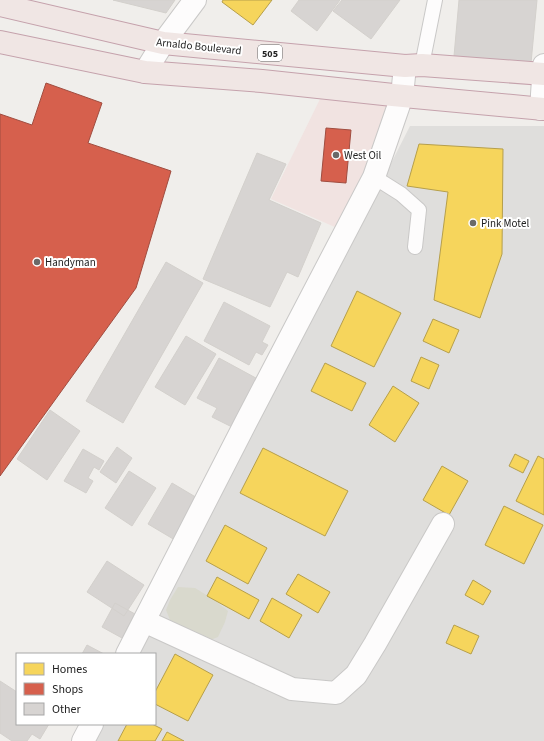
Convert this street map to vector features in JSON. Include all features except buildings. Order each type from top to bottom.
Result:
[{"type":"highway","name":"Arnaldo Boulevard","points":[[0,5],[163,43],[413,66],[544,71]]},
{"type":"highway","points":[[0,42],[145,72],[262,81],[543,109]]},
{"type":"street","points":[[145,72],[163,43],[195,0]]},
{"type":"street","points":[[128,653],[231,450],[374,177],[413,66]]},
{"type":"street","points":[[543,109],[544,71]]},
{"type":"street","points":[[144,621],[292,689],[336,693],[356,675],[443,524]]},
{"type":"street","points":[[83,741],[91,725]]},
{"type":"lane","points":[[413,66],[435,0]]},
{"type":"lane","points":[[374,177],[401,194],[419,210],[415,247]]},
{"type":"shaded area","points":[[320,99],[388,105],[386,130],[337,228],[271,199]]},
{"type":"shaded area","points":[[410,126],[544,126],[544,741],[90,741],[98,725],[156,725],[156,653],[137,653],[335,274]]},
{"type":"shaded area","points":[[178,587],[195,588],[213,599],[228,611],[218,637],[208,641],[170,620],[166,610]]},
{"type":"place","name":"West Oil","points":[[336,155]]},
{"type":"place","name":"Pink Motel","points":[[473,223]]},
{"type":"place","name":"Handyman","points":[[37,262]]}]
